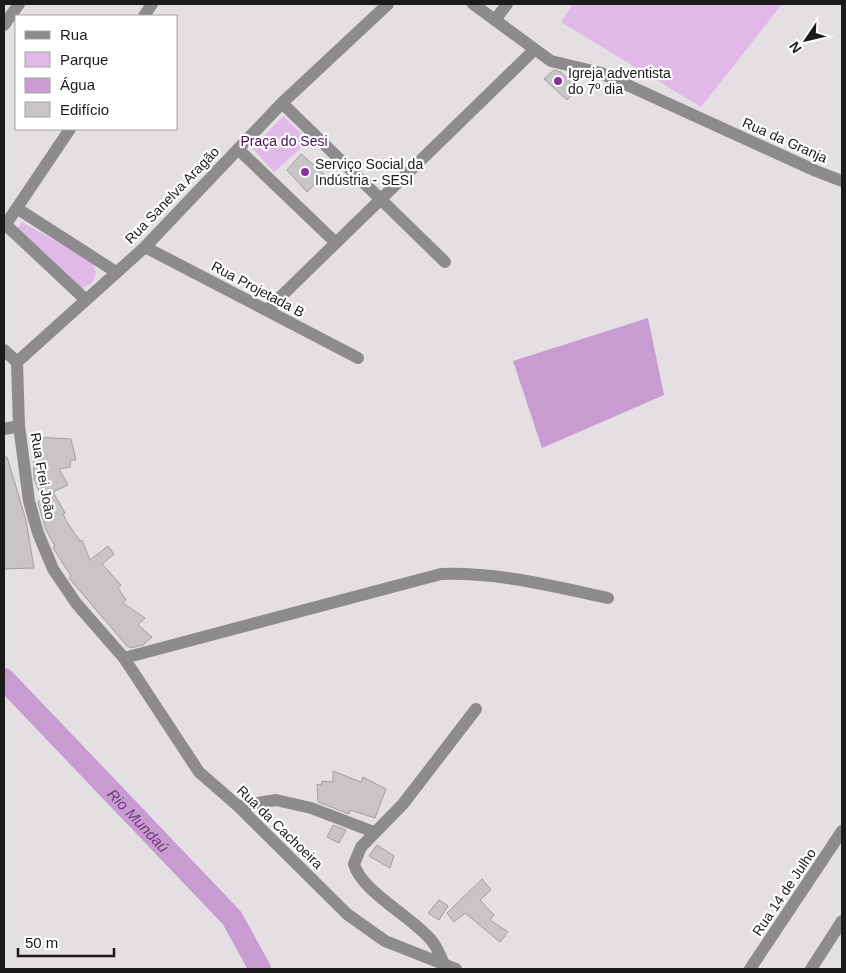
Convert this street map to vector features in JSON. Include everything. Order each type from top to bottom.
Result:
[{"type":"street","points":[[4,25],[19,4]]},
{"type":"street","points":[[145,15],[152,4]]},
{"type":"street","name":"Rua Sanelva Aragão","points":[[17,362],[145,247],[282,103],[388,4]]},
{"type":"street","name":"Rua da Granja","points":[[473,4],[551,61],[601,73],[842,181]]},
{"type":"street","points":[[495,20],[506,4]]},
{"type":"street","points":[[267,310],[534,50]]},
{"type":"street","points":[[282,103],[445,262]]},
{"type":"street","points":[[9,217],[69,130]]},
{"type":"street","points":[[238,149],[335,242]]},
{"type":"street","points":[[9,217],[116,272]]},
{"type":"street","points":[[9,217],[86,300]]},
{"type":"street","name":"Rua Projetada B","points":[[145,247],[358,358]]},
{"type":"street","points":[[4,350],[17,362]]},
{"type":"street","name":"Rua Frei João","points":[[17,362],[19,426],[29,501],[38,533],[53,569],[76,603],[124,658]]},
{"type":"street","points":[[4,429],[19,426]]},
{"type":"street","points":[[124,658],[441,574],[475,573],[531,581],[608,598]]},
{"type":"street","name":"Rua da Cachoeira","points":[[124,658],[199,772],[238,806],[347,914],[385,941],[456,969]]},
{"type":"street","points":[[444,964],[433,941],[412,921],[362,881],[354,864],[361,847],[402,804],[476,710]]},
{"type":"street","points":[[238,806],[276,800],[311,808],[374,832]]},
{"type":"street","name":"Rua 14 de Julho","points":[[750,969],[842,831]]},
{"type":"street","points":[[811,969],[842,921]]},
{"type":"green space","points":[[573,4],[782,4],[701,107],[561,22]]},
{"type":"green space","name":"Praça do Sesi","points":[[283,116],[309,141],[274,172],[252,148]]},
{"type":"green space","points":[[22,222],[93,263],[96,272],[92,283],[82,288],[18,228]]},
{"type":"water","points":[[648,318],[664,395],[542,448],[513,361]]},
{"type":"building","name":"Igreja adventista do 7º dia","points":[[554,70],[561,72],[578,89],[567,100],[544,79]]},
{"type":"building","name":"Serviço Social da Indústria - SESI","points":[[301,154],[324,174],[307,192],[287,170]]},
{"type":"building","points":[[33,437],[71,439],[76,460],[71,460],[70,467],[59,469],[68,485],[53,492],[65,513],[63,514],[67,522],[80,541],[82,540],[90,560],[108,546],[114,554],[102,564],[121,585],[118,588],[126,600],[123,603],[145,618],[138,625],[152,637],[143,645],[130,648],[126,645],[69,578],[71,576],[53,548],[55,546],[46,530],[38,502],[42,498],[34,479]]},
{"type":"building","points":[[4,457],[7,457],[26,520],[34,568],[4,569]]},
{"type":"building","points":[[333,771],[361,782],[363,777],[386,789],[375,818],[350,810],[349,814],[318,802],[317,784],[321,785],[322,781],[333,782]]},
{"type":"building","points":[[333,825],[346,830],[339,843],[327,837]]},
{"type":"building","points":[[377,845],[394,856],[390,868],[369,856]]},
{"type":"building","points":[[482,879],[491,890],[480,900],[494,915],[490,920],[508,932],[500,942],[465,913],[454,922],[447,913]]},
{"type":"building","points":[[439,900],[448,906],[439,920],[428,913]]},
{"type":"waterway","name":"Rio Mundaú","points":[[4,679],[232,918],[260,969]]},
{"type":"place","name":"Igreja adventista do 7º dia","points":[[558,81]]},
{"type":"place","name":"Serviço Social da Indústria - SESI","points":[[305,172]]}]
